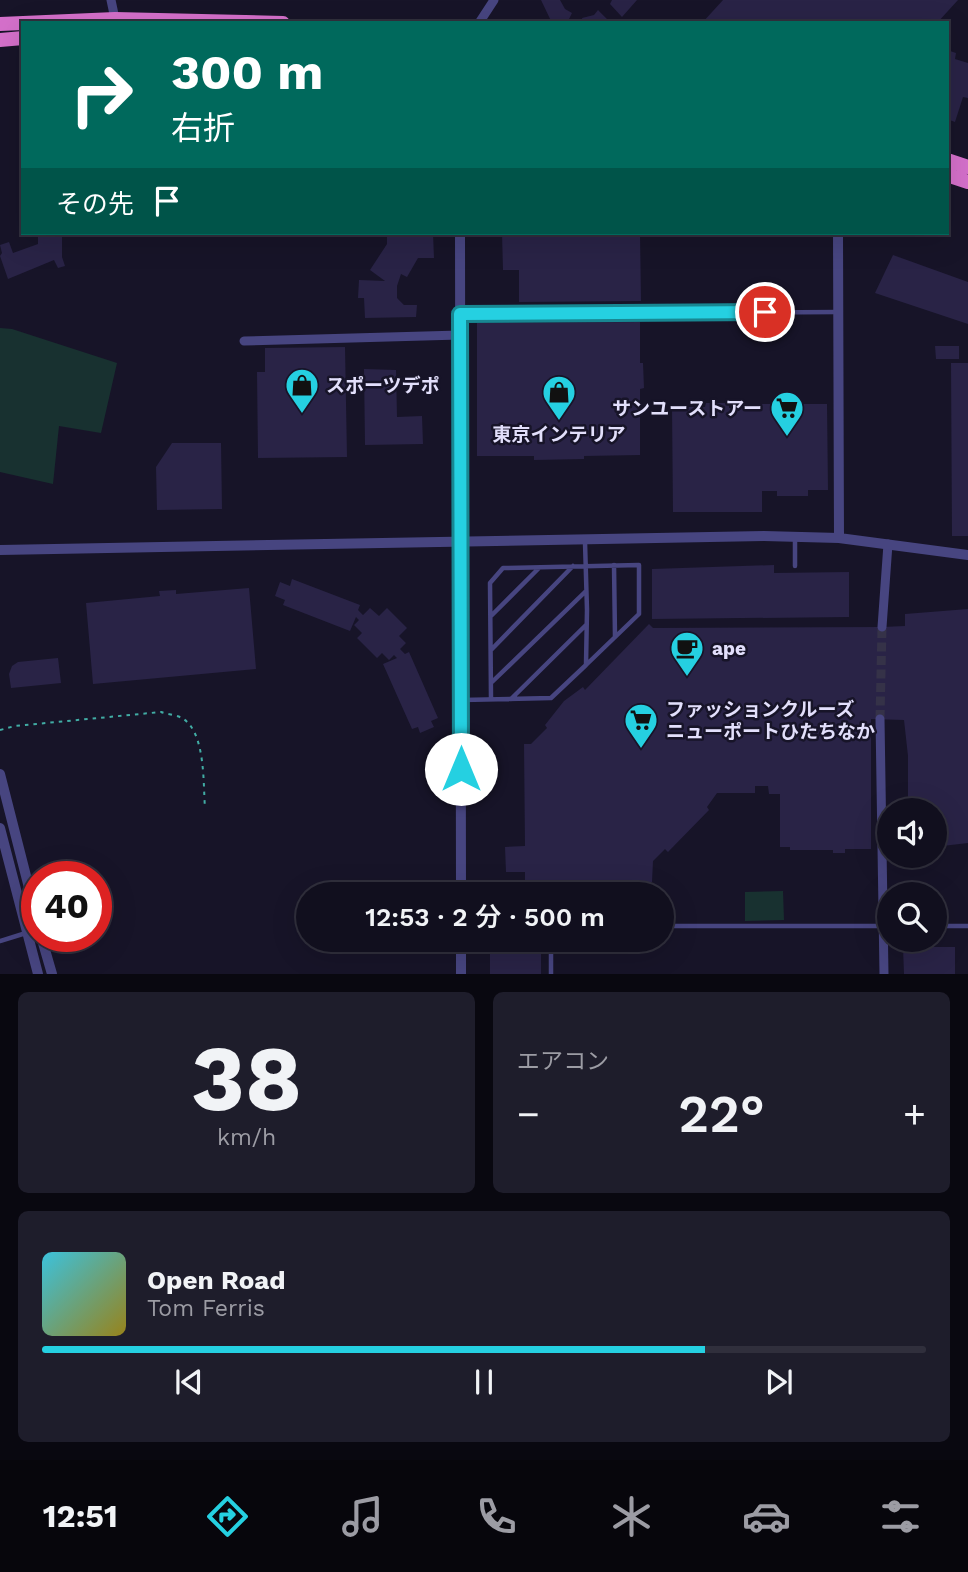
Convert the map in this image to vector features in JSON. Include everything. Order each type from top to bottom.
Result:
[{"type":"highway","points":[[0,24],[21,23]]},
{"type":"highway","points":[[0,40],[21,38]]},
{"type":"highway","points":[[949,161],[968,167]]},
{"type":"highway","points":[[949,176],[968,182]]},
{"type":"street","points":[[111,0],[116,21]]},
{"type":"street","points":[[480,21],[494,0]]},
{"type":"street","points":[[460,235],[461,882]]},
{"type":"street","points":[[838,235],[839,538]]},
{"type":"street","points":[[244,341],[460,335]]},
{"type":"street","points":[[0,550],[795,536],[839,538],[968,555]]},
{"type":"street","points":[[882,627],[888,544]]},
{"type":"street","points":[[880,719],[885,882]]},
{"type":"street","points":[[0,774],[22,861]]},
{"type":"street","points":[[0,828],[21,910]]},
{"type":"street","points":[[32,952],[37,974]]},
{"type":"street","points":[[46,952],[52,974]]},
{"type":"street","points":[[461,952],[461,974]]},
{"type":"street","points":[[884,974],[885,952]]},
{"type":"lane","points":[[460,314],[838,312]]},
{"type":"lane","points":[[795,536],[795,566]]},
{"type":"lane","points":[[585,538],[586,665]]},
{"type":"lane","points":[[491,651],[574,565]]},
{"type":"lane","points":[[614,565],[615,637]]},
{"type":"lane","points":[[461,699],[491,699],[511,699],[551,698],[639,614],[639,565],[503,569],[490,583],[491,699]]},
{"type":"lane","points":[[491,617],[539,567]]},
{"type":"lane","points":[[491,683],[587,590]]},
{"type":"lane","points":[[511,699],[587,625]]},
{"type":"lane","points":[[674,926],[877,926]]},
{"type":"lane","points":[[947,926],[968,926]]},
{"type":"lane","points":[[0,941],[21,935]]},
{"type":"lane","points":[[551,952],[551,974]]},
{"type":"path","points":[[0,730],[15,726],[161,712],[181,717],[194,730],[198,742],[205,808]]},
{"type":"green space","points":[[0,328],[12,329],[117,363],[101,433],[59,426],[53,484],[0,472]]},
{"type":"green space","points":[[783,891],[784,920],[745,921],[745,892]]},
{"type":"building","points":[[541,0],[560,0],[565,9],[572,13],[568,21],[551,21]]},
{"type":"building","points":[[612,0],[637,0],[622,17],[610,4]]},
{"type":"building","points":[[723,0],[958,0],[939,21],[704,21]]},
{"type":"building","points":[[598,10],[609,21],[583,21],[582,18],[594,15]]},
{"type":"building","points":[[949,51],[956,53],[955,59],[968,63],[968,98],[963,97],[955,122],[949,120]]},
{"type":"building","points":[[38,235],[62,235],[62,257],[65,266],[58,268],[54,260],[8,279],[0,256],[0,245],[9,242],[13,253],[38,244]]},
{"type":"building","points":[[387,235],[433,235],[434,258],[418,258],[407,277],[401,274],[397,286],[397,298],[404,305],[417,305],[416,317],[365,318],[364,298],[358,298],[359,280],[385,281],[370,270],[387,244]]},
{"type":"building","points":[[502,235],[640,235],[641,301],[519,302],[519,270],[503,270]]},
{"type":"building","points":[[893,255],[968,282],[968,324],[875,293]]},
{"type":"building","name":"東京インテリア","points":[[640,322],[640,363],[643,363],[644,388],[640,389],[640,455],[534,460],[534,456],[477,456],[477,323]]},
{"type":"building","points":[[935,346],[959,346],[959,359],[936,359]]},
{"type":"building","name":"スポーツデポ","points":[[345,347],[347,457],[258,458],[257,372],[265,372],[265,348]]},
{"type":"building","points":[[951,363],[968,363],[968,536],[952,536]]},
{"type":"building","points":[[364,369],[396,370],[397,417],[422,416],[423,444],[365,445]]},
{"type":"building","points":[[706,403],[729,403],[729,408],[761,408],[760,404],[827,404],[828,490],[808,490],[808,496],[777,496],[777,491],[762,491],[762,512],[673,512],[672,407],[705,407]]},
{"type":"building","points":[[172,443],[221,443],[222,509],[157,510],[156,467]]},
{"type":"building","points":[[774,565],[774,573],[849,572],[849,617],[652,619],[652,569]]},
{"type":"building","points":[[292,579],[360,605],[358,610],[363,615],[370,608],[379,616],[387,608],[407,628],[399,636],[406,643],[400,649],[405,654],[409,652],[438,718],[431,721],[434,727],[420,733],[418,727],[412,729],[383,664],[397,658],[394,655],[389,660],[382,653],[377,658],[357,638],[362,633],[354,625],[359,620],[356,617],[350,631],[283,605],[285,600],[275,596],[280,582],[290,586]]},
{"type":"building","points":[[249,588],[256,669],[93,684],[86,603],[160,596],[159,591],[176,590],[176,594]]},
{"type":"building","points":[[968,609],[968,843],[947,845],[947,798],[908,798],[908,756],[904,720],[871,719],[871,849],[845,849],[845,853],[833,853],[833,850],[790,850],[790,847],[780,847],[780,794],[769,794],[768,786],[755,786],[755,793],[717,793],[707,807],[709,810],[668,852],[665,849],[653,861],[652,882],[525,882],[525,872],[506,872],[505,847],[525,846],[524,744],[531,744],[547,728],[545,725],[564,701],[583,687],[585,690],[649,624],[653,628],[882,627],[905,626],[905,614]]},
{"type":"building","points":[[58,658],[61,683],[11,688],[9,674],[12,666],[18,662]]},
{"type":"building","points":[[947,947],[955,947],[955,974],[904,974],[903,952],[947,952]]},
{"type":"building","points":[[490,952],[541,952],[541,974],[490,974]]},
{"type":"tunnel","points":[[880,719],[882,627]]},
{"type":"place","name":"スポーツデポ","points":[[302,415]]},
{"type":"place","name":"東京インテリア","points":[[559,422]]},
{"type":"place","name":"サンユーストアー","points":[[787,438]]},
{"type":"place","name":"ape","points":[[687,678]]},
{"type":"place","name":"ファッションクルーズ ニューポートひたちなか","points":[[641,750]]},
{"type":"route","points":[[461,769],[460,314],[765,312]]}]
